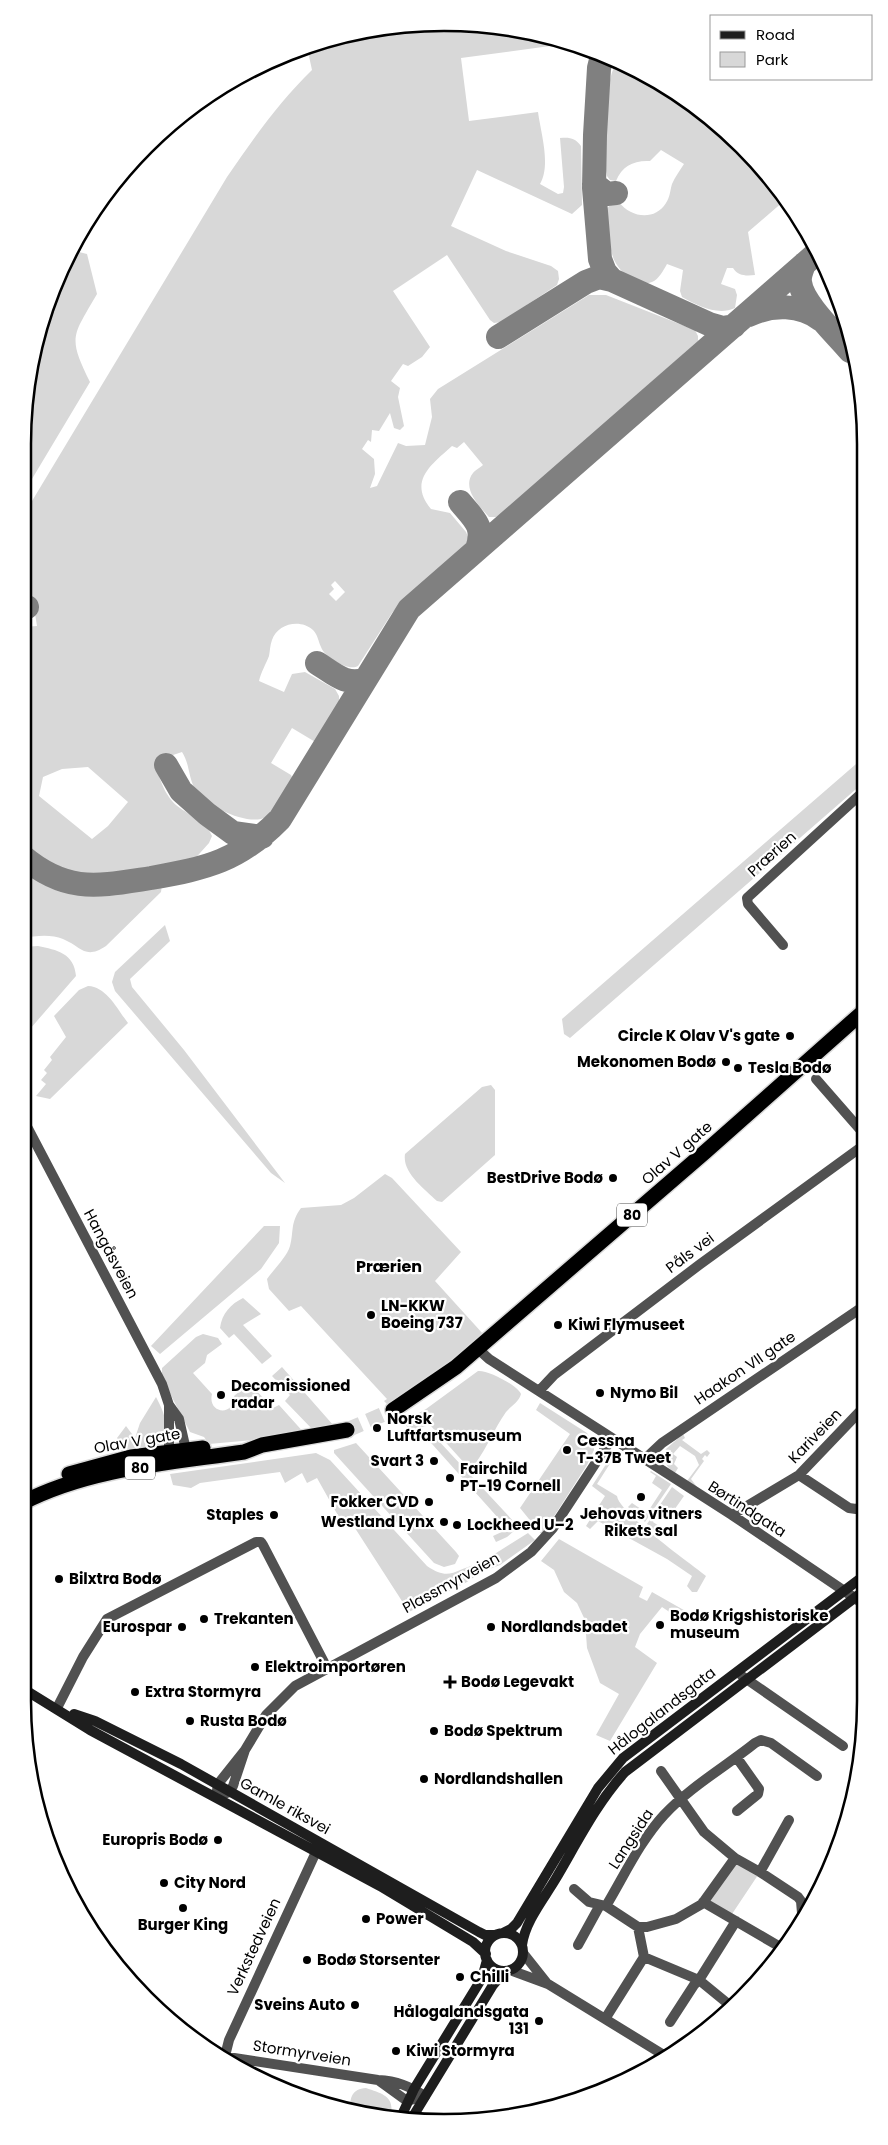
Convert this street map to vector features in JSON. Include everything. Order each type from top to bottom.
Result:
[{"type":"highway","name":"Olav V gate","points":[[393,1410],[439,1380],[477,1348],[705,1152],[857,1017]]},
{"type":"highway","name":"Olav V gate","points":[[31,1489],[65,1475],[131,1457],[178,1454],[243,1444],[262,1445],[347,1430]]},
{"type":"highway","name":"Olav V gate","points":[[31,1499],[52,1489],[78,1481],[178,1454]]},
{"type":"street","name":"Prærien","points":[[783,945],[748,904],[747,898],[857,797]]},
{"type":"street","points":[[816,1078],[857,1126]]},
{"type":"street","name":"Hangåsveien","points":[[31,1135],[162,1384],[169,1405]]},
{"type":"street","name":"Påls vei","points":[[539,1391],[554,1375],[699,1265],[857,1150]]},
{"type":"street","name":"Haakon VII gate","points":[[645,1459],[662,1443],[857,1311]]},
{"type":"street","points":[[477,1348],[489,1359],[612,1438]]},
{"type":"street","points":[[169,1405],[179,1420],[178,1454]]},
{"type":"street","points":[[169,1405],[178,1454]]},
{"type":"street","name":"Kariveien","points":[[732,1515],[799,1475],[857,1414]]},
{"type":"street","name":"Børtindgata","points":[[612,1438],[732,1515],[855,1598]]},
{"type":"street","name":"Plassmyrveien","points":[[216,1797],[218,1784],[245,1750],[266,1715],[295,1686],[496,1578],[532,1552],[553,1528],[612,1438]]},
{"type":"street","points":[[799,1475],[849,1508],[857,1509]]},
{"type":"street","points":[[56,1708],[84,1656],[107,1619],[256,1542],[261,1542],[263,1545],[327,1668]]},
{"type":"street","name":"Hålogalandsgata","points":[[403,2111],[414,2089],[482,1978],[489,1941],[511,1930],[517,1923],[598,1788],[612,1769],[629,1754],[857,1581]]},
{"type":"street","name":"Hålogalandsgata","points":[[415,2113],[493,1984],[507,1970],[518,1965],[527,1926],[598,1808],[618,1780],[632,1765],[855,1598]]},
{"type":"street","points":[[737,1672],[843,1746]]},
{"type":"street","name":"Gamle riksvei","points":[[31,1693],[90,1730],[380,1886],[454,1930],[478,1946],[487,1957]]},
{"type":"street","name":"Gamle riksvei","points":[[56,1708],[95,1721],[218,1784],[229,1792],[479,1932],[485,1935],[500,1934]]},
{"type":"street","name":"Langsida","points":[[578,1945],[655,1826],[682,1798],[755,1743],[766,1740],[817,1776]]},
{"type":"street","name":"Plassmyrveien","points":[[229,1792],[245,1750]]},
{"type":"street","points":[[736,1758],[759,1789],[758,1794],[737,1811]]},
{"type":"street","points":[[661,1770],[704,1832],[735,1858],[798,1897],[801,1906]]},
{"type":"street","points":[[216,1797],[229,1792]]},
{"type":"street","points":[[760,1872],[790,1820]]},
{"type":"street","name":"Verkstedveien","points":[[225,2050],[316,1852]]},
{"type":"street","points":[[574,1888],[589,1902],[603,1905],[638,1927],[647,1927],[676,1919],[704,1902],[735,1858]]},
{"type":"street","points":[[704,1902],[776,1945]]},
{"type":"street","points":[[670,2022],[736,1921]]},
{"type":"street","points":[[605,2019],[644,1957],[638,1927]]},
{"type":"street","points":[[500,1934],[516,1938],[548,1984]]},
{"type":"street","points":[[487,1957],[496,1969],[507,1970],[548,1984],[660,2052]]},
{"type":"street","points":[[644,1957],[699,1980],[726,2002]]},
{"type":"street","name":"Stormyrveien","points":[[239,2058],[403,2084],[425,2096]]},
{"type":"street","name":"Stormyrveien","points":[[378,2080],[407,2101]]},
{"type":"street","points":[[407,2101],[425,2096]]},
{"type":"green space","points":[[417,32],[471,32],[525,39],[551,45],[553,46],[461,58],[469,121],[538,112],[545,159],[545,168],[540,184],[558,194],[563,193],[564,187],[560,138],[572,139],[581,146],[582,205],[572,214],[477,170],[451,226],[506,251],[551,266],[558,271],[559,279],[557,285],[501,322],[494,323],[490,320],[447,255],[393,291],[430,347],[422,357],[408,366],[403,364],[391,381],[400,388],[398,397],[404,426],[400,430],[394,428],[390,413],[379,431],[372,430],[371,442],[368,440],[362,449],[374,459],[375,474],[370,488],[377,486],[398,443],[406,446],[425,445],[432,417],[430,399],[438,389],[589,295],[606,295],[695,330],[698,341],[496,517],[489,517],[470,491],[470,479],[474,472],[483,465],[464,442],[457,448],[452,446],[437,460],[425,474],[422,482],[424,499],[431,509],[450,513],[466,532],[469,539],[465,546],[406,597],[392,613],[358,666],[349,667],[337,663],[327,655],[323,651],[315,632],[308,626],[289,624],[275,634],[259,681],[284,692],[292,674],[305,672],[335,689],[339,696],[339,704],[317,743],[292,728],[271,763],[291,775],[294,781],[272,813],[261,819],[253,820],[235,816],[216,808],[196,791],[182,752],[155,761],[161,781],[170,799],[202,822],[212,836],[209,843],[191,863],[102,877],[80,876],[65,872],[47,864],[31,848],[31,626],[37,626],[31,595],[31,503],[227,177],[277,108],[312,70],[309,54],[311,53],[363,39]],"holes":[[[335,581],[345,592],[336,601],[329,594],[334,589],[331,585]],[[88,767],[128,802],[108,826],[92,839],[39,796],[43,777],[62,769]]]},
{"type":"green space","points":[[614,68],[627,74],[673,101],[695,117],[736,152],[780,205],[748,232],[755,275],[742,275],[733,268],[727,268],[721,284],[735,289],[737,295],[735,308],[722,311],[708,309],[682,297],[680,291],[683,270],[667,264],[657,279],[646,283],[628,277],[615,262],[610,246],[606,210],[610,205],[619,202],[636,214],[649,215],[656,213],[667,201],[672,184],[684,164],[661,150],[650,161],[629,165],[622,171],[616,181],[610,180],[605,166],[605,127],[607,98]]},
{"type":"green space","points":[[79,252],[87,254],[97,294],[78,328],[76,337],[78,355],[90,382],[31,481],[32,417],[39,363],[53,311]]},
{"type":"green space","points":[[857,763],[857,788],[570,1038],[564,1034],[562,1019]]},
{"type":"green space","points":[[31,875],[59,889],[75,893],[107,894],[162,885],[161,892],[106,946],[99,950],[93,952],[84,951],[58,937],[31,937]]},
{"type":"green space","points":[[165,925],[170,941],[130,979],[132,987],[184,1050],[285,1183],[271,1173],[115,991],[112,982],[115,972]]},
{"type":"green space","points":[[31,946],[52,949],[68,957],[75,968],[76,976],[31,1028]]},
{"type":"green space","points":[[88,986],[95,987],[106,994],[128,1023],[50,1099],[36,1096],[46,1084],[41,1080],[47,1073],[44,1070],[52,1060],[50,1057],[66,1037],[54,1016],[79,990]]},
{"type":"green space","points":[[491,1085],[495,1090],[495,1155],[442,1202],[437,1201],[411,1174],[407,1168],[405,1154],[482,1087]]},
{"type":"green space","points":[[385,1174],[392,1178],[461,1252],[435,1281],[484,1335],[448,1364],[389,1406],[384,1401],[387,1399],[301,1306],[289,1311],[269,1289],[267,1279],[288,1250],[294,1223],[301,1208],[341,1205],[354,1198]]},
{"type":"green space","points":[[264,1226],[280,1226],[279,1243],[261,1269],[160,1354],[151,1346]]},
{"type":"green space","points":[[243,1298],[261,1314],[243,1325],[272,1356],[262,1364],[234,1334],[229,1338],[220,1328],[228,1310]]},
{"type":"green space","points":[[203,1334],[218,1338],[222,1344],[207,1355],[205,1363],[193,1373],[212,1394],[213,1406],[217,1409],[226,1410],[233,1403],[234,1396],[249,1383],[273,1408],[279,1405],[306,1435],[209,1444],[204,1437],[190,1432],[162,1378],[162,1368],[196,1337]]},
{"type":"green space","points":[[282,1367],[334,1426],[314,1431],[285,1401],[290,1395],[272,1376]]},
{"type":"green space","points":[[478,1371],[483,1371],[502,1379],[514,1386],[521,1394],[519,1399],[502,1418],[475,1464],[467,1466],[430,1425],[410,1430],[403,1422],[426,1409]]},
{"type":"green space","points":[[156,1397],[166,1422],[165,1434],[160,1447],[127,1452],[117,1438],[126,1426],[135,1438],[140,1423]]},
{"type":"green space","points":[[540,1403],[587,1433],[594,1444],[594,1450],[587,1465],[542,1535],[520,1508],[570,1434],[536,1410]]},
{"type":"green space","points":[[422,1432],[436,1438],[516,1524],[515,1530],[507,1537],[496,1542],[493,1536],[508,1529],[424,1435],[416,1438],[413,1434]]},
{"type":"green space","points":[[683,1434],[685,1438],[682,1440],[701,1454],[707,1450],[710,1453],[702,1459],[704,1461],[691,1479],[697,1487],[687,1481],[699,1465],[695,1456],[680,1446],[673,1454],[677,1457],[674,1464],[678,1468],[675,1473],[669,1468],[664,1459],[666,1449]]},
{"type":"green space","points":[[356,1443],[456,1552],[459,1556],[455,1564],[444,1567],[434,1563],[334,1453],[334,1450]]},
{"type":"green space","points":[[618,1451],[597,1484],[617,1496],[621,1504],[642,1525],[706,1576],[697,1592],[692,1592],[687,1586],[692,1576],[667,1559],[598,1521],[590,1529],[586,1526],[605,1496],[592,1486],[610,1458]]},
{"type":"green space","points":[[316,1453],[330,1460],[427,1566],[435,1571],[447,1574],[478,1564],[481,1568],[480,1573],[467,1582],[409,1612],[353,1525],[345,1528],[317,1478],[307,1483],[302,1473],[285,1483],[280,1472],[200,1483],[191,1488],[173,1485],[170,1474]]},
{"type":"green space","points":[[651,1471],[671,1484],[645,1522],[628,1507],[632,1503],[647,1513],[662,1490],[652,1483],[656,1476]]},
{"type":"green space","points":[[672,1487],[684,1496],[672,1513],[662,1508],[657,1513],[653,1522],[662,1528],[658,1534],[647,1524]]},
{"type":"green space","points":[[528,1533],[535,1540],[500,1565],[487,1570],[493,1555]]},
{"type":"green space","points":[[559,1539],[643,1587],[639,1597],[647,1601],[652,1592],[689,1613],[683,1621],[662,1607],[640,1634],[635,1647],[657,1663],[610,1741],[596,1735],[619,1694],[600,1683],[587,1648],[585,1620],[577,1603],[564,1592],[554,1570],[541,1561]]},
{"type":"green space","points":[[735,1858],[760,1872],[730,1917],[703,1902]]},
{"type":"green space","points":[[366,2088],[383,2095],[390,2101],[391,2110],[351,2103],[353,2094]]},
{"type":"taxiway","points":[[600,62],[595,135],[594,188],[600,259],[605,272],[612,280]]},
{"type":"taxiway","points":[[594,184],[607,194],[616,193]]},
{"type":"taxiway","points":[[31,863],[54,877],[69,882],[99,885],[151,878],[206,866],[250,845],[280,819],[409,609],[812,257]]},
{"type":"taxiway","points":[[804,264],[800,280],[802,290],[813,309],[845,345]]},
{"type":"taxiway","points":[[498,337],[586,282],[599,277],[612,280],[709,324],[723,328],[734,326]]},
{"type":"taxiway","points":[[749,315],[767,309],[786,307],[805,311],[821,320]]},
{"type":"taxiway","points":[[460,502],[477,523],[480,534],[477,549]]},
{"type":"taxiway","points":[[317,663],[346,680],[359,681],[366,679]]},
{"type":"taxiway","points":[[166,765],[181,791],[207,814],[233,833],[262,837]]},
{"type":"tunnel","points":[[347,1430],[393,1410]]},
{"type":"place","name":"Circle K Olav V's gate","points":[[790,1036]]},
{"type":"place","name":"Mekonomen Bodø","points":[[726,1062]]},
{"type":"place","name":"Tesla Bodø","points":[[738,1068]]},
{"type":"place","name":"BestDrive Bodø","points":[[613,1178]]},
{"type":"place","name":"LN-KKW Boeing 737","points":[[371,1315]]},
{"type":"place","name":"Kiwi Flymuseet","points":[[558,1325]]},
{"type":"place","name":"Nymo Bil","points":[[600,1393]]},
{"type":"place","name":"Decomissioned radar","points":[[221,1395]]},
{"type":"place","name":"Norsk Luftfartsmuseum","points":[[377,1428]]},
{"type":"place","name":"Cessna T-37B Tweet","points":[[567,1450]]},
{"type":"place","name":"Svart 3","points":[[434,1461]]},
{"type":"place","name":"Fairchild PT-19 Cornell","points":[[450,1478]]},
{"type":"place","name":"Jehovas vitners Rikets sal","points":[[641,1497]]},
{"type":"place","name":"Fokker CVD","points":[[429,1502]]},
{"type":"place","name":"Staples","points":[[274,1515]]},
{"type":"place","name":"Westland Lynx","points":[[444,1522]]},
{"type":"place","name":"Lockheed U–2","points":[[457,1525]]},
{"type":"place","name":"Bilxtra Bodø","points":[[59,1579]]},
{"type":"place","name":"Trekanten","points":[[204,1619]]},
{"type":"place","name":"Bodø Krigshistoriske museum","points":[[660,1625]]},
{"type":"place","name":"Eurospar","points":[[182,1627]]},
{"type":"place","name":"Nordlandsbadet","points":[[491,1627]]},
{"type":"place","name":"Elektroimportøren","points":[[255,1667]]},
{"type":"place","name":"Bodø Legevakt","points":[[450,1682]]},
{"type":"place","name":"Extra Stormyra","points":[[135,1692]]},
{"type":"place","name":"Rusta Bodø","points":[[190,1721]]},
{"type":"place","name":"Bodø Spektrum","points":[[434,1731]]},
{"type":"place","name":"Nordlandshallen","points":[[424,1779]]},
{"type":"place","name":"Europris Bodø","points":[[218,1840]]},
{"type":"place","name":"City Nord","points":[[164,1883]]},
{"type":"place","name":"Burger King","points":[[183,1908]]},
{"type":"place","name":"Power","points":[[366,1919]]},
{"type":"place","name":"Bodø Storsenter","points":[[307,1960]]},
{"type":"place","name":"Chilli","points":[[460,1977]]},
{"type":"place","name":"Sveins Auto","points":[[355,2005]]},
{"type":"place","name":"Hålogalandsgata 131","points":[[539,2021]]},
{"type":"place","name":"Kiwi Stormyra","points":[[396,2051]]},
{"type":"district","name":"Prærien","points":[[389,1266]]}]
